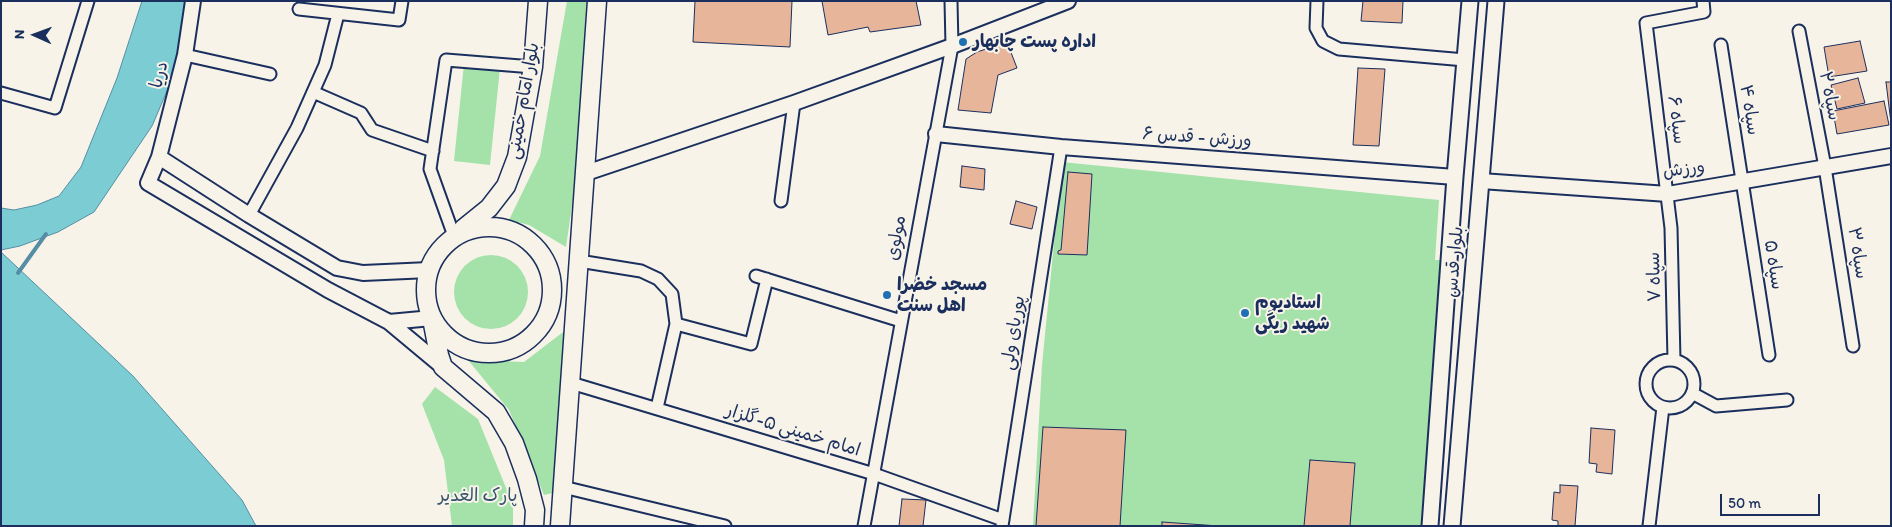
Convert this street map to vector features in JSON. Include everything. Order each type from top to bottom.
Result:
[{"type":"main road","name":"بلوار امام خمینی","points":[[454,236],[489,208],[506,186],[517,157],[533,68],[538,1]]},
{"type":"main road","points":[[432,318],[447,338],[461,347],[476,352],[492,353],[508,350],[522,344],[535,333],[544,320],[550,305],[552,289],[550,274],[540,254],[525,238],[512,231],[497,227],[482,227],[468,230],[454,236],[435,257],[429,270],[426,294],[439,355],[444,367],[496,412],[514,443],[527,479],[535,518],[561,518],[597,1]]},
{"type":"main road","name":"بلوار قدس","points":[[1430,526],[1470,1]]},
{"type":"main road","name":"بلوار قدس","points":[[1452,526],[1496,1]]},
{"type":"main road","points":[[1456,177],[1481,181]]},
{"type":"main road","points":[[552,289],[579,261]]},
{"type":"main road","points":[[552,289],[576,302]]},
{"type":"street","points":[[1,93],[55,108],[88,1]]},
{"type":"street","name":"دریا","points":[[193,1],[185,55],[159,157],[148,183],[328,290]]},
{"type":"street","points":[[299,10],[399,20],[402,1]]},
{"type":"street","name":"مولوی","points":[[864,526],[952,46],[951,1]]},
{"type":"street","points":[[586,173],[794,103],[952,46],[1068,1]]},
{"type":"street","points":[[1317,1],[1316,28],[1323,41],[1339,49],[1465,60]]},
{"type":"street","name":"سپاه ۶","points":[[1668,194],[1646,23],[1704,12],[1703,1]]},
{"type":"street","points":[[249,215],[297,128],[325,65],[338,14]]},
{"type":"street","name":"سپاه ۲","points":[[1799,31],[1825,167]]},
{"type":"street","name":"سپاه ۴","points":[[1721,45],[1743,181]]},
{"type":"street","points":[[185,55],[270,74]]},
{"type":"street","points":[[454,236],[430,169],[446,60],[533,68]]},
{"type":"street","points":[[313,92],[360,112],[372,130],[432,151]]},
{"type":"street","points":[[781,201],[794,103]]},
{"type":"street","name":"ورزش - قدس ۶","points":[[936,134],[1061,146],[1456,177]]},
{"type":"street","name":"پوریای ولی","points":[[1002,523],[1061,146]]},
{"type":"street","name":"ورزش","points":[[1481,181],[1668,194],[1891,156]]},
{"type":"street","points":[[159,157],[249,215],[337,268],[363,273],[429,270]]},
{"type":"street","name":"سپاه ۳","points":[[1825,167],[1854,346]]},
{"type":"street","name":"سپاه ۵","points":[[1743,181],[1769,355]]},
{"type":"street","name":"سپاه ۷","points":[[1668,194],[1671,228],[1674,360]]},
{"type":"street","points":[[579,261],[633,269],[658,279],[672,294],[676,324],[657,408]]},
{"type":"street","points":[[328,290],[340,284],[337,268]]},
{"type":"street","points":[[676,324],[751,344],[762,277],[901,321]]},
{"type":"street","points":[[328,290],[389,322],[444,367]]},
{"type":"street","points":[[389,322],[432,318]]},
{"type":"street","points":[[1667,360],[1674,360],[1687,366],[1691,372],[1694,379],[1692,393],[1690,398],[1680,406],[1662,407],[1656,404],[1647,392],[1647,378],[1654,366],[1667,360]]},
{"type":"street","name":"امام خمینی ۵-گلزار","points":[[571,383],[874,474],[1002,523]]},
{"type":"street","points":[[1692,393],[1716,406],[1787,400]]},
{"type":"street","points":[[1649,526],[1662,407]]},
{"type":"street","points":[[563,487],[725,526]]},
{"type":"green space","points":[[567,1],[593,1],[579,158],[566,247],[529,225],[509,220],[540,156]]},
{"type":"green space","points":[[464,64],[500,68],[490,165],[454,161]]},
{"type":"green space","name":"استادیوم شهید ریگی","points":[[1062,162],[1439,200],[1435,260],[1447,260],[1426,526],[1033,526],[1042,365]]},
{"type":"green space","points":[[491,255],[505,258],[517,266],[525,278],[528,292],[525,306],[517,318],[505,326],[491,329],[477,326],[465,318],[457,306],[454,292],[457,278],[465,266],[477,258]]},
{"type":"green space","points":[[567,329],[557,492],[544,495],[509,410],[468,360],[471,355],[497,361],[524,362]]},
{"type":"green space","name":"پارک الغدیر","points":[[435,387],[478,419],[513,505],[513,526],[452,526],[444,460],[422,404]]},
{"type":"water","points":[[142,1],[186,1],[173,77],[152,126],[94,212],[58,232],[20,246],[1,250],[1,208],[14,210],[37,205],[59,196],[81,167],[117,78]]},
{"type":"water","points":[[1,252],[133,376],[242,500],[256,526],[1,526]]},
{"type":"building","points":[[695,1],[792,1],[790,47],[693,42]]},
{"type":"building","points":[[822,1],[916,1],[921,25],[870,32],[868,27],[828,35]]},
{"type":"building","points":[[1363,1],[1403,1],[1402,23],[1361,21]]},
{"type":"building","points":[[1860,41],[1867,71],[1829,77],[1824,47]]},
{"type":"building","points":[[1007,42],[1017,68],[998,75],[991,113],[958,110],[966,59],[977,52]]},
{"type":"building","points":[[1358,68],[1385,69],[1379,146],[1353,145]]},
{"type":"building","points":[[1858,78],[1865,103],[1837,109],[1831,85]]},
{"type":"building","points":[[1886,82],[1891,82],[1891,123]]},
{"type":"building","points":[[1884,101],[1889,125],[1837,134],[1833,111]]},
{"type":"building","points":[[962,166],[985,169],[984,190],[960,187]]},
{"type":"building","points":[[1068,172],[1092,174],[1087,255],[1058,254],[1058,251],[1061,250]]},
{"type":"building","points":[[1016,201],[1037,207],[1032,229],[1010,224]]},
{"type":"building","points":[[1043,427],[1126,430],[1120,526],[1036,526]]},
{"type":"building","points":[[1591,428],[1615,430],[1612,474],[1596,472],[1597,464],[1589,463]]},
{"type":"building","points":[[1310,460],[1355,463],[1350,526],[1304,526]]},
{"type":"building","points":[[1560,485],[1578,486],[1575,526],[1558,526],[1558,521],[1552,520],[1554,492],[1560,493]]},
{"type":"building","points":[[902,499],[926,500],[923,526],[899,526]]},
{"type":"building","points":[[1162,522],[1219,526],[1162,526]]},
{"type":"waterway","points":[[18,273],[46,234]]},
{"type":"place","name":"اداره پست چابهار","points":[[963,42]]},
{"type":"place","name":"مسجد خضرا اهل سنت","points":[[887,295]]},
{"type":"place","name":"استادیوم شهید ریگی","points":[[1245,313]]}]
